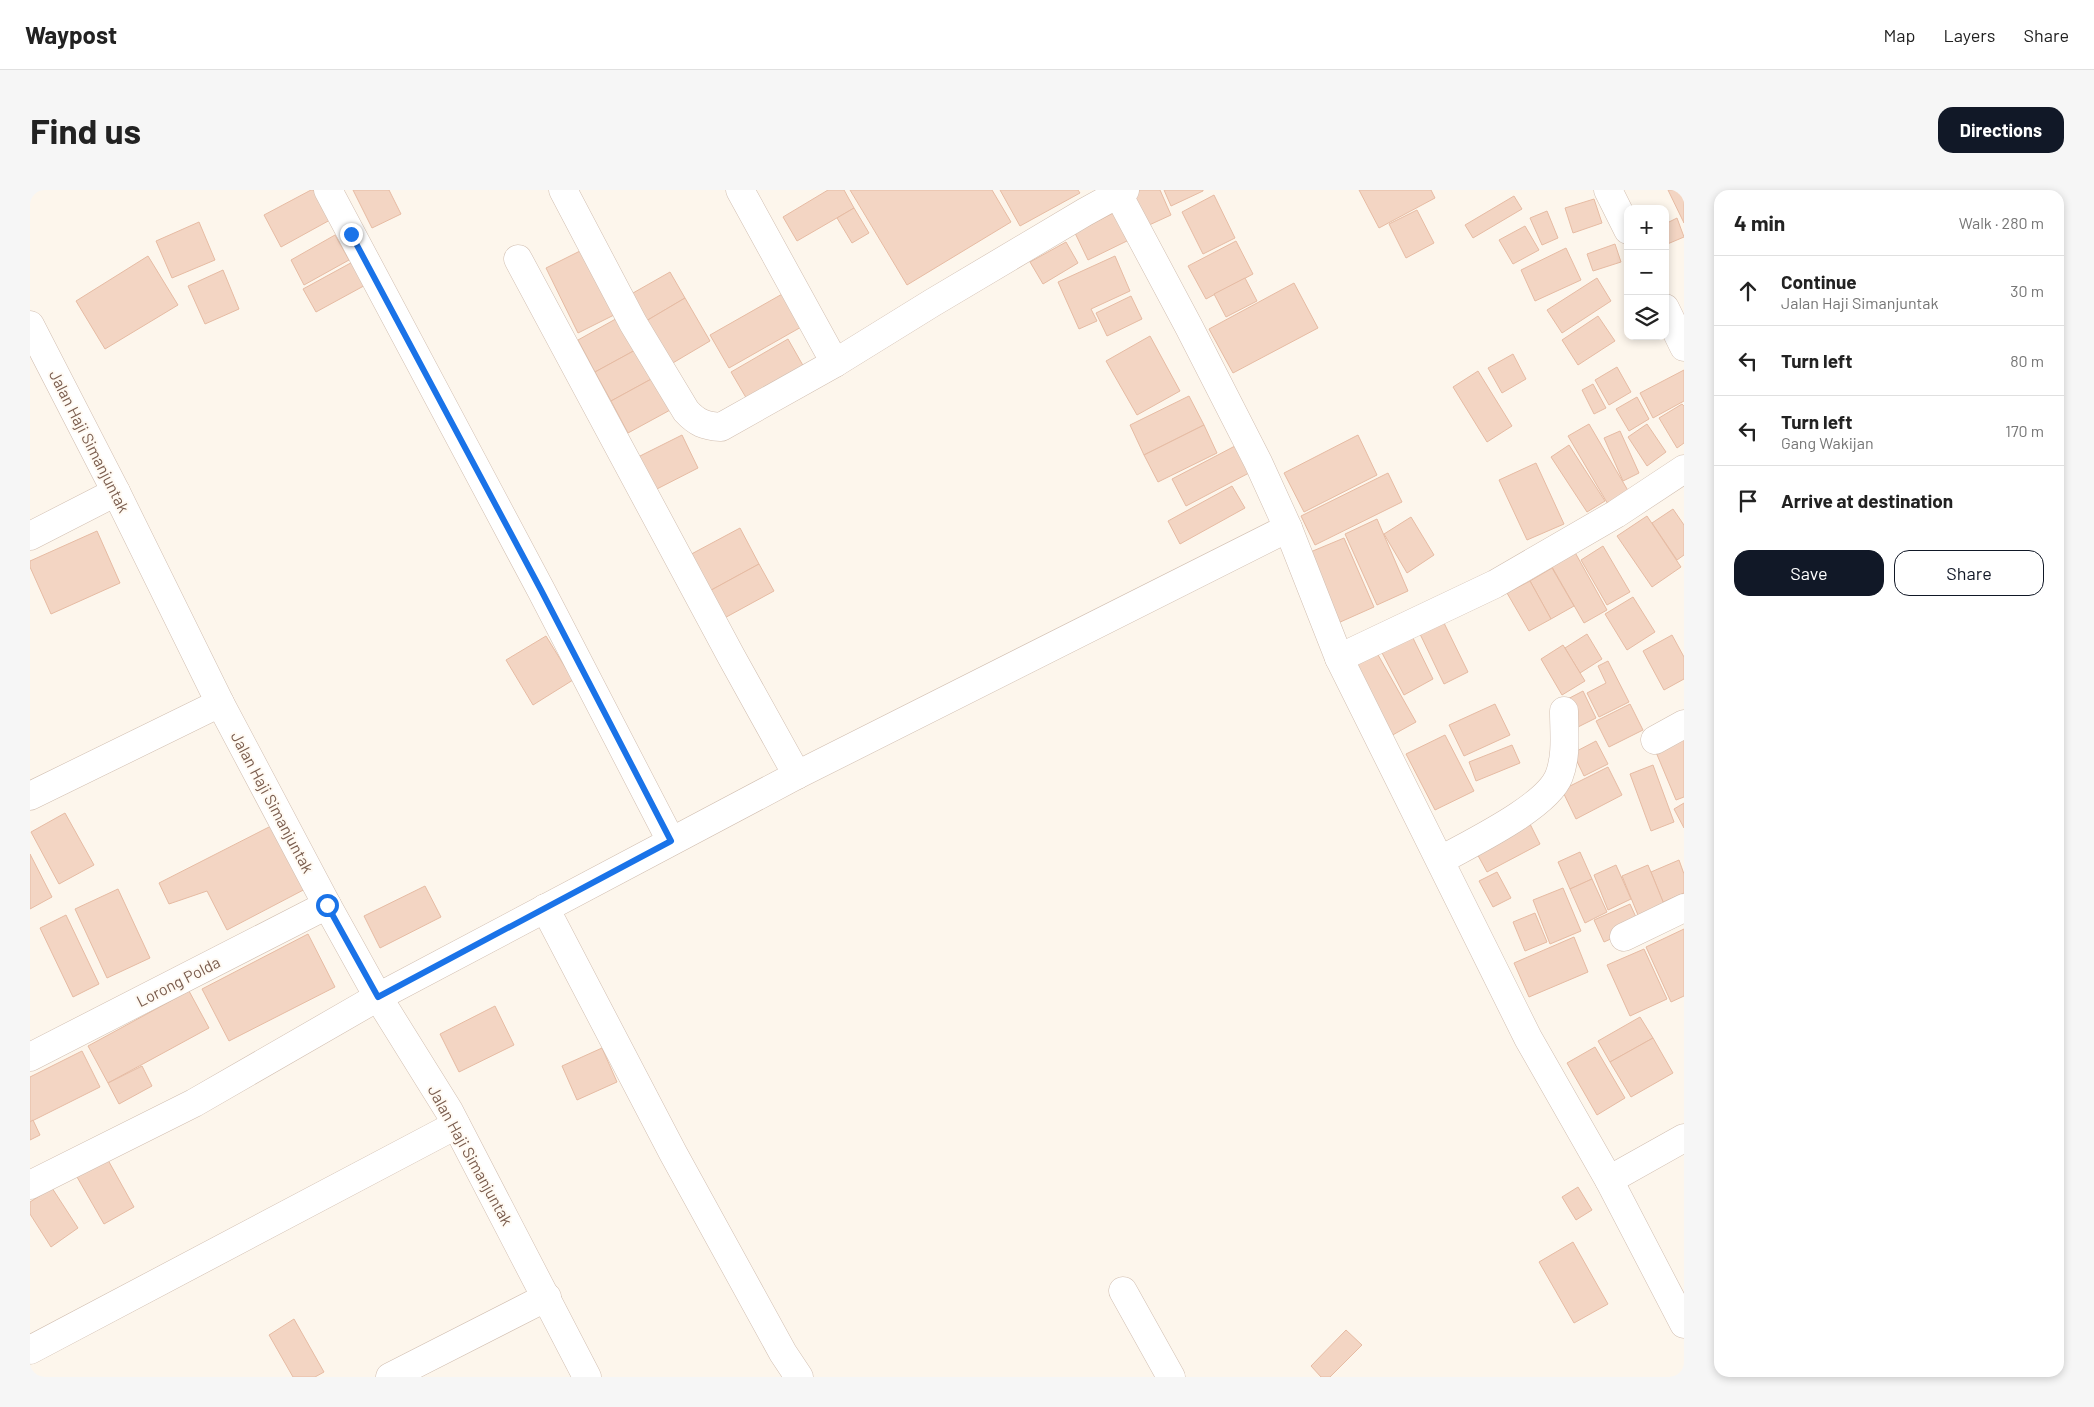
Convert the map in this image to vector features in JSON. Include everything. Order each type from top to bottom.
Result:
[{"type":"street","points":[[328,190],[541,590],[671,841]]},
{"type":"street","points":[[563,190],[633,323],[686,411],[694,420],[705,426],[721,427],[835,363],[924,308],[1121,192],[1258,462],[1288,528],[1339,658],[1528,1038],[1609,1180],[1684,1324]]},
{"type":"street","points":[[740,190],[835,363]]},
{"type":"street","points":[[1608,190],[1624,222]]},
{"type":"street","points":[[518,259],[797,775]]},
{"type":"street","points":[[1669,316],[1684,347]]},
{"type":"street","name":"Jalan Haji Simanjuntak","points":[[30,325],[116,492],[220,704],[378,997],[456,1125],[587,1377]]},
{"type":"street","points":[[1339,658],[1496,584],[1616,514],[1684,469]]},
{"type":"street","points":[[30,536],[116,492]]},
{"type":"street","points":[[30,1185],[194,1103],[378,997],[797,775],[1288,528]]},
{"type":"street","points":[[30,796],[220,704]]},
{"type":"street","points":[[1441,860],[1501,826],[1544,797],[1558,778],[1565,754],[1564,711]]},
{"type":"street","points":[[1655,740],[1684,724]]},
{"type":"street","name":"Lorong Polda","points":[[30,1057],[327,905]]},
{"type":"street","points":[[545,908],[673,1153],[783,1353],[799,1377]]},
{"type":"street","points":[[1624,937],[1684,908]]},
{"type":"street","points":[[30,1350],[456,1125]]},
{"type":"street","points":[[1609,1180],[1684,1138]]},
{"type":"street","points":[[1123,1291],[1170,1377]]},
{"type":"street","points":[[390,1377],[547,1297]]},
{"type":"building","points":[[314,190],[330,220],[281,247],[264,215]]},
{"type":"building","points":[[353,190],[389,190],[401,214],[372,228]]},
{"type":"building","points":[[828,190],[844,190],[854,208],[797,241],[783,217]]},
{"type":"building","points":[[850,190],[992,190],[1011,222],[907,285]]},
{"type":"building","points":[[1000,190],[1078,190],[1080,193],[1020,226]]},
{"type":"building","points":[[1160,190],[1171,215],[1147,226],[1131,191]]},
{"type":"building","points":[[1164,190],[1203,190],[1203,191],[1171,206]]},
{"type":"building","points":[[1359,190],[1431,190],[1435,198],[1379,228]]},
{"type":"building","points":[[1668,190],[1684,190],[1684,223]]},
{"type":"building","points":[[1214,195],[1235,238],[1203,254],[1182,212]]},
{"type":"building","points":[[1514,196],[1522,209],[1473,238],[1465,225]]},
{"type":"building","points":[[1594,199],[1602,223],[1573,233],[1565,208]]},
{"type":"building","points":[[854,208],[869,233],[852,243],[837,218]]},
{"type":"building","points":[[1417,210],[1434,243],[1406,258],[1389,224]]},
{"type":"building","points":[[1117,211],[1131,239],[1088,260],[1075,233]]},
{"type":"building","points":[[1547,211],[1558,238],[1542,245],[1530,218]]},
{"type":"building","points":[[1677,218],[1684,237],[1669,243],[1669,222]]},
{"type":"building","points":[[199,222],[215,260],[172,278],[156,241]]},
{"type":"building","points":[[1525,226],[1539,250],[1513,264],[1499,240]]},
{"type":"building","points":[[335,235],[349,260],[304,285],[291,260]]},
{"type":"building","points":[[1236,241],[1253,274],[1206,299],[1188,266]]},
{"type":"building","points":[[1066,242],[1078,263],[1043,284],[1030,262]]},
{"type":"building","points":[[1615,244],[1621,262],[1593,271],[1587,254]]},
{"type":"building","points":[[588,247],[620,312],[578,333],[546,268]]},
{"type":"building","points":[[1566,248],[1581,280],[1535,301],[1521,270]]},
{"type":"building","points":[[148,256],[178,305],[105,349],[76,301]]},
{"type":"building","points":[[1115,256],[1130,291],[1091,309],[1097,321],[1079,329],[1058,282]]},
{"type":"building","points":[[358,259],[371,282],[316,312],[303,289]]},
{"type":"building","points":[[223,270],[239,309],[205,324],[188,286]]},
{"type":"building","points":[[670,272],[685,298],[641,324],[626,297]]},
{"type":"building","points":[[1245,278],[1257,301],[1226,317],[1214,294]]},
{"type":"building","points":[[1597,278],[1611,301],[1562,333],[1547,310]]},
{"type":"building","points":[[1294,283],[1318,328],[1233,373],[1209,329]]},
{"type":"building","points":[[784,293],[803,326],[729,368],[710,335]]},
{"type":"building","points":[[1131,296],[1142,319],[1107,336],[1096,313]]},
{"type":"building","points":[[685,298],[710,341],[666,367],[641,324]]},
{"type":"building","points":[[621,316],[639,348],[595,372],[578,340]]},
{"type":"building","points":[[1598,316],[1615,341],[1578,365],[1562,340]]},
{"type":"building","points":[[1150,336],[1180,391],[1137,415],[1106,361]]},
{"type":"building","points":[[788,339],[805,369],[748,401],[731,372]]},
{"type":"building","points":[[639,348],[655,377],[611,401],[595,372]]},
{"type":"building","points":[[1513,354],[1526,379],[1502,393],[1488,368]]},
{"type":"building","points":[[1617,367],[1631,392],[1609,405],[1595,380]]},
{"type":"building","points":[[1684,370],[1684,401],[1653,418],[1640,393]]},
{"type":"building","points":[[1478,371],[1512,426],[1487,442],[1453,387]]},
{"type":"building","points":[[655,377],[672,409],[628,433],[611,401]]},
{"type":"building","points":[[1593,384],[1606,408],[1594,414],[1582,390]]},
{"type":"building","points":[[1189,396],[1204,425],[1144,455],[1130,425]]},
{"type":"building","points":[[1637,397],[1649,419],[1629,431],[1616,409]]},
{"type":"building","points":[[1682,404],[1684,406],[1684,443],[1677,448],[1659,418]]},
{"type":"building","points":[[1589,424],[1630,494],[1609,506],[1568,436]]},
{"type":"building","points":[[1647,424],[1666,452],[1647,466],[1628,437]]},
{"type":"building","points":[[1204,425],[1217,453],[1158,482],[1144,455]]},
{"type":"building","points":[[1620,431],[1639,473],[1623,481],[1604,438]]},
{"type":"building","points":[[682,435],[698,468],[651,492],[634,459]]},
{"type":"building","points":[[1358,435],[1377,475],[1304,512],[1284,473]]},
{"type":"building","points":[[1569,445],[1605,501],[1587,512],[1551,457]]},
{"type":"building","points":[[1235,446],[1249,473],[1186,506],[1172,479]]},
{"type":"building","points":[[1536,463],[1564,524],[1527,540],[1499,480]]},
{"type":"building","points":[[1388,473],[1402,502],[1315,545],[1301,516]]},
{"type":"building","points":[[1232,486],[1245,508],[1180,544],[1168,521]]},
{"type":"building","points":[[1673,509],[1684,525],[1684,555],[1677,560],[1652,523]]},
{"type":"building","points":[[1647,516],[1681,567],[1652,587],[1617,536]]},
{"type":"building","points":[[1411,517],[1434,555],[1407,573],[1384,534]]},
{"type":"building","points":[[1377,519],[1408,591],[1377,605],[1345,534]]},
{"type":"building","points":[[740,528],[759,564],[704,594],[684,558]]},
{"type":"building","points":[[97,531],[120,583],[51,614],[30,567],[30,561]]},
{"type":"building","points":[[1344,538],[1374,607],[1338,623],[1308,553]]},
{"type":"building","points":[[1603,546],[1630,592],[1607,605],[1581,560]]},
{"type":"building","points":[[1572,547],[1607,610],[1584,623],[1548,560]]},
{"type":"building","points":[[759,564],[774,591],[719,621],[704,594]]},
{"type":"building","points":[[1552,568],[1574,606],[1551,619],[1530,581]]},
{"type":"building","points":[[1530,581],[1551,619],[1529,631],[1507,593]]},
{"type":"building","points":[[1633,597],[1655,632],[1627,650],[1605,614]]},
{"type":"building","points":[[1444,623],[1468,672],[1444,684],[1420,634]]},
{"type":"building","points":[[1587,634],[1602,659],[1580,673],[1565,648]]},
{"type":"building","points":[[1672,635],[1684,657],[1684,679],[1664,690],[1643,651]]},
{"type":"building","points":[[546,636],[573,680],[533,705],[506,660]]},
{"type":"building","points":[[1412,636],[1433,679],[1404,695],[1381,651]]},
{"type":"building","points":[[1563,645],[1585,681],[1562,695],[1541,659]]},
{"type":"building","points":[[1373,646],[1416,722],[1389,737],[1346,662]]},
{"type":"building","points":[[1608,661],[1629,702],[1599,717],[1587,693],[1606,683],[1598,666]]},
{"type":"building","points":[[1583,691],[1596,718],[1574,729],[1560,703]]},
{"type":"building","points":[[1495,704],[1510,735],[1464,756],[1449,725]]},
{"type":"building","points":[[1630,704],[1643,730],[1609,747],[1596,721]]},
{"type":"building","points":[[1684,731],[1684,797],[1676,800],[1653,745]]},
{"type":"building","points":[[1445,735],[1474,791],[1435,810],[1406,754]]},
{"type":"building","points":[[1596,741],[1608,764],[1584,776],[1573,753]]},
{"type":"building","points":[[1512,745],[1520,763],[1476,781],[1469,762]]},
{"type":"building","points":[[1653,765],[1674,822],[1651,831],[1630,774]]},
{"type":"building","points":[[1608,767],[1622,795],[1576,819],[1562,790]]},
{"type":"building","points":[[1684,803],[1684,828],[1674,809]]},
{"type":"building","points":[[65,813],[94,865],[59,884],[31,832]]},
{"type":"building","points":[[1529,822],[1540,844],[1487,872],[1475,850]]},
{"type":"building","points":[[271,826],[311,886],[227,930],[207,891],[169,904],[159,883]]},
{"type":"building","points":[[1580,852],[1592,879],[1570,889],[1558,862]]},
{"type":"building","points":[[30,854],[52,897],[30,909]]},
{"type":"building","points":[[1679,860],[1684,874],[1684,893],[1663,902],[1651,872]]},
{"type":"building","points":[[1616,865],[1631,899],[1608,910],[1594,875]]},
{"type":"building","points":[[1648,865],[1666,909],[1640,920],[1622,876]]},
{"type":"building","points":[[1497,872],[1511,898],[1493,907],[1479,881]]},
{"type":"building","points":[[1592,879],[1607,912],[1585,923],[1570,889]]},
{"type":"building","points":[[425,886],[441,917],[380,948],[364,916]]},
{"type":"building","points":[[1563,888],[1581,931],[1550,944],[1533,900]]},
{"type":"building","points":[[118,889],[150,958],[107,978],[75,909]]},
{"type":"building","points":[[1630,904],[1640,926],[1604,942],[1594,920]]},
{"type":"building","points":[[1535,913],[1547,942],[1525,951],[1513,922]]},
{"type":"building","points":[[66,915],[99,984],[73,997],[40,928]]},
{"type":"building","points":[[1684,929],[1684,996],[1671,1002],[1646,947]]},
{"type":"building","points":[[308,934],[335,987],[229,1041],[202,989]]},
{"type":"building","points":[[1574,937],[1588,972],[1529,997],[1514,963]]},
{"type":"building","points":[[1644,949],[1667,999],[1630,1016],[1607,965]]},
{"type":"building","points":[[189,991],[209,1028],[108,1083],[88,1046]]},
{"type":"building","points":[[495,1006],[514,1045],[459,1072],[440,1034]]},
{"type":"building","points":[[1640,1017],[1653,1038],[1610,1062],[1598,1041]]},
{"type":"building","points":[[1653,1038],[1673,1073],[1631,1097],[1610,1062]]},
{"type":"building","points":[[1595,1047],[1625,1098],[1597,1115],[1567,1063]]},
{"type":"building","points":[[602,1048],[617,1082],[577,1100],[562,1066]]},
{"type":"building","points":[[82,1051],[100,1087],[30,1122],[30,1077]]},
{"type":"building","points":[[142,1066],[152,1086],[119,1104],[108,1083]]},
{"type":"building","points":[[33,1120],[40,1135],[30,1140],[30,1122]]},
{"type":"building","points":[[108,1160],[134,1207],[104,1224],[77,1177]]},
{"type":"building","points":[[1578,1187],[1592,1210],[1576,1220],[1562,1197]]},
{"type":"building","points":[[52,1188],[78,1228],[51,1247],[30,1214],[30,1202]]},
{"type":"building","points":[[1573,1242],[1608,1304],[1574,1323],[1539,1262]]},
{"type":"building","points":[[294,1319],[324,1372],[315,1377],[293,1377],[269,1335]]},
{"type":"building","points":[[1346,1330],[1362,1345],[1330,1377],[1321,1377],[1311,1366]]},
{"type":"route","points":[[327,905],[378,997],[671,841],[541,590],[351,234]]}]
